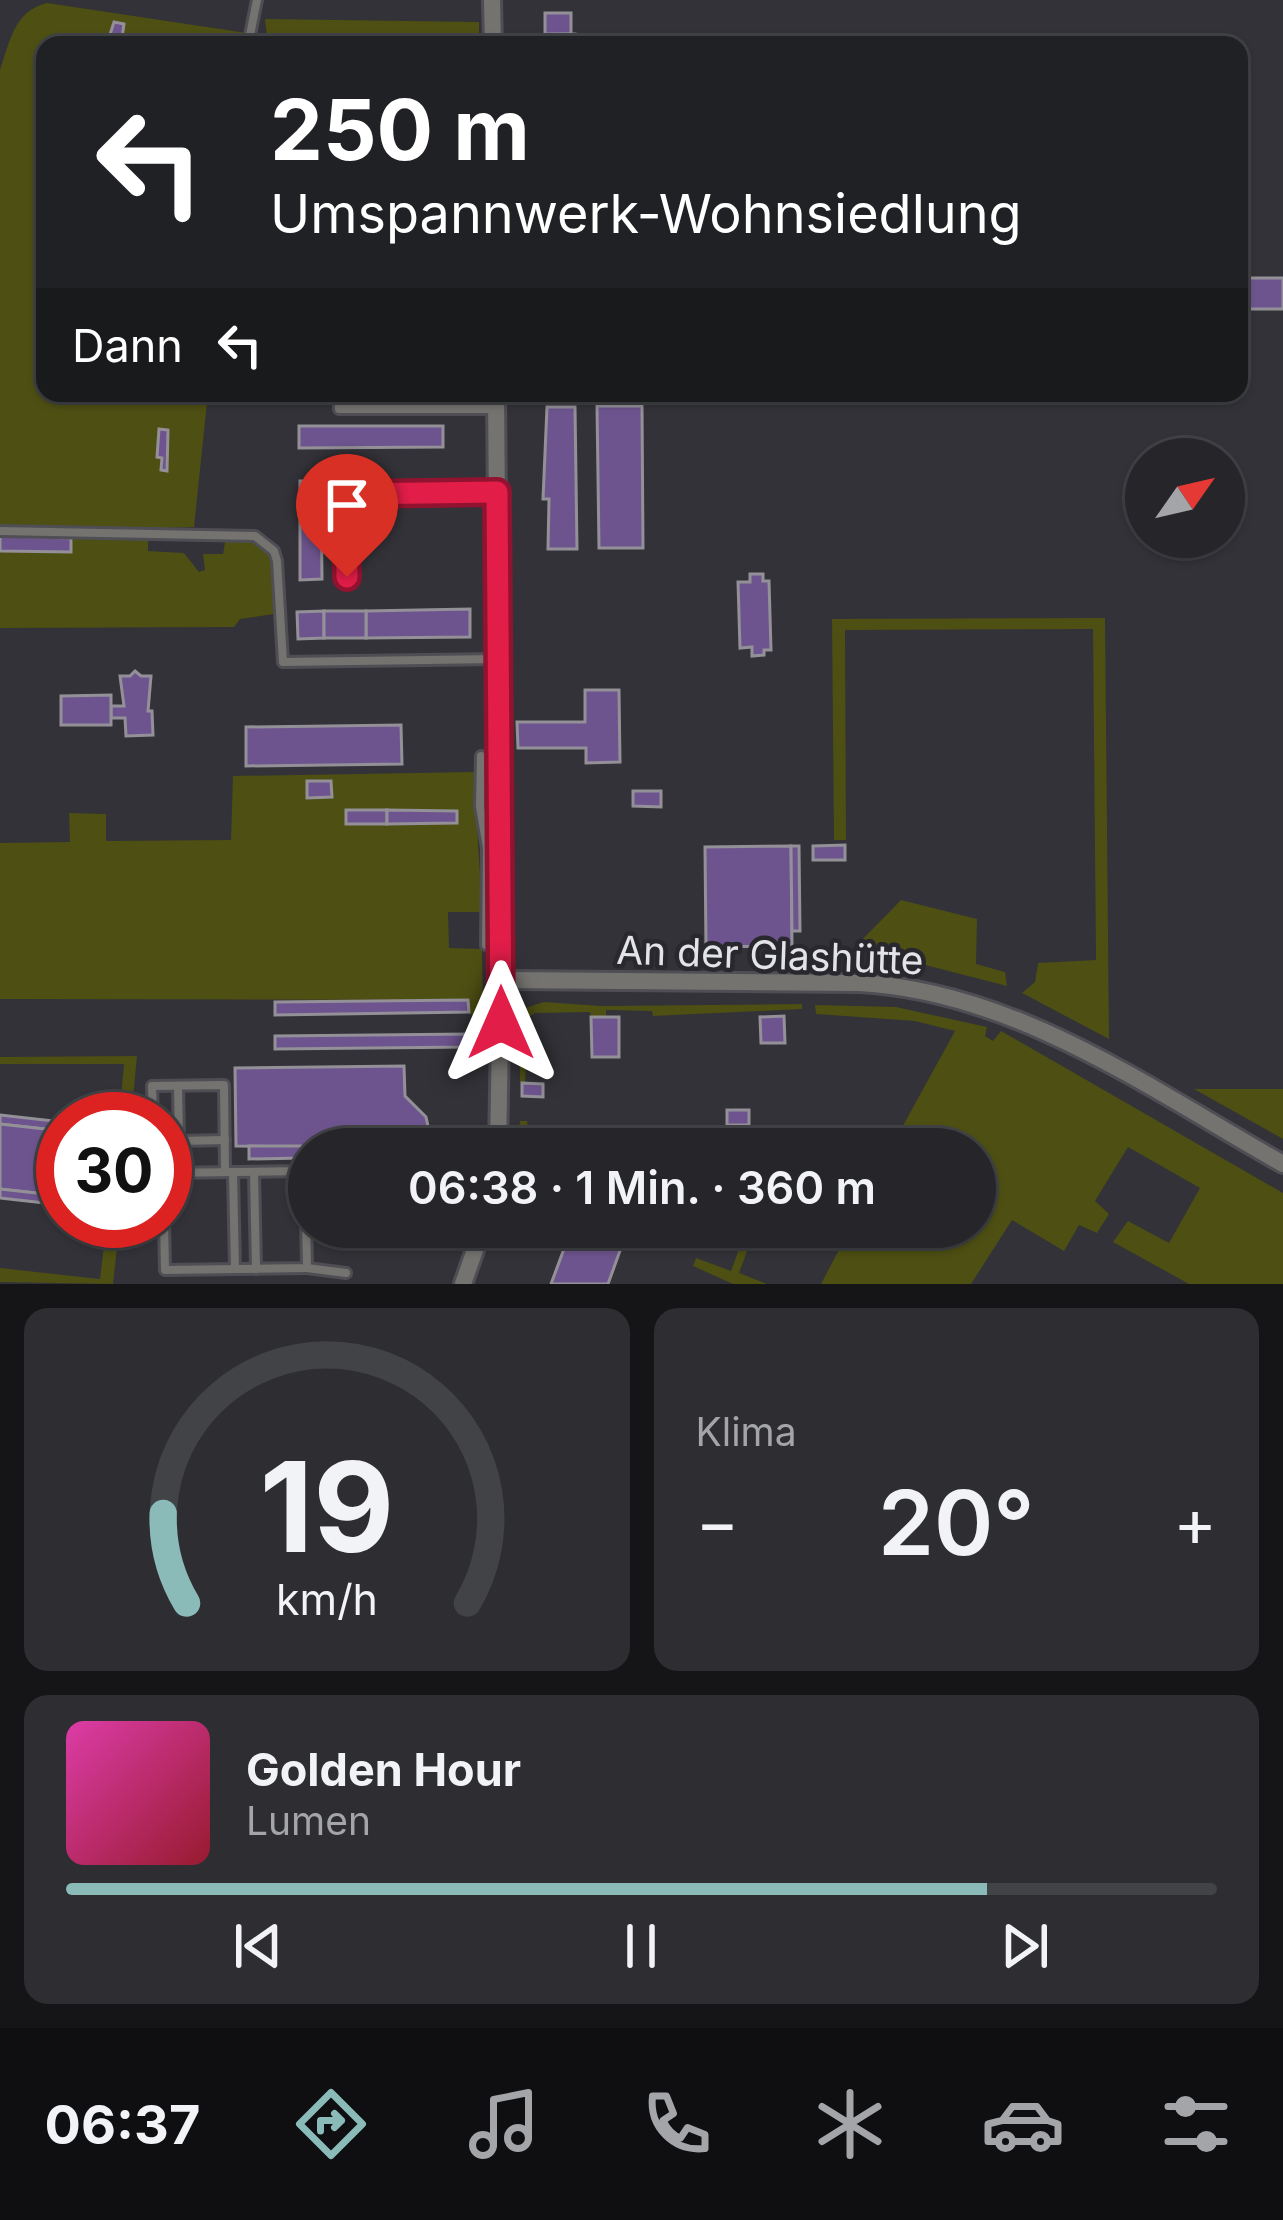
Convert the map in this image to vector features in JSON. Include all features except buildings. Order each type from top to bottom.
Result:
[{"type":"street","points":[[493,0],[493,36]]},
{"type":"street","points":[[496,402],[498,1128]]},
{"type":"street","name":"An der Glashütte","points":[[501,980],[860,983],[962,999],[1045,1031],[1283,1164]]},
{"type":"street","points":[[463,1284],[476,1248]]},
{"type":"lane","points":[[250,36],[257,0]]},
{"type":"lane","points":[[339,402],[339,409],[476,402]]},
{"type":"lane","points":[[347,577],[346,502],[353,494],[497,492]]},
{"type":"lane","points":[[0,530],[255,536],[274,551],[278,561],[283,662],[498,658]]},
{"type":"lane","points":[[481,756],[486,945]]},
{"type":"lane","points":[[152,1092],[152,1086],[224,1084],[236,1269]]},
{"type":"lane","points":[[178,1085],[179,1141],[225,1140]]},
{"type":"lane","points":[[192,1173],[305,1171],[308,1268]]},
{"type":"lane","points":[[254,1172],[256,1269]]},
{"type":"lane","points":[[165,1248],[165,1270],[308,1268],[346,1273]]},
{"type":"shaded area","points":[[47,3],[247,33],[36,36],[36,402],[207,402],[194,527],[0,534],[0,70],[20,20]]},
{"type":"shaded area","points":[[265,19],[479,22],[479,36],[267,36]]},
{"type":"shaded area","points":[[73,535],[148,538],[148,551],[184,553],[199,572],[205,570],[203,554],[223,554],[226,537],[253,538],[276,574],[274,614],[240,619],[234,627],[0,628],[0,551],[71,552]]},
{"type":"shaded area","points":[[1105,618],[1109,1039],[1022,993],[1035,982],[1038,963],[1096,960],[1093,629],[845,630],[846,840],[834,840],[832,619]]},
{"type":"shaded area","points":[[474,772],[482,912],[448,912],[449,948],[482,949],[483,1019],[469,1012],[468,1000],[0,999],[0,843],[70,842],[69,813],[106,814],[106,841],[231,840],[233,776]]},
{"type":"shaded area","points":[[901,900],[977,919],[976,964],[1005,972],[1007,986],[855,947]]},
{"type":"shaded area","points":[[544,1002],[802,1004],[802,1009],[653,1016],[652,1011],[606,1010],[606,1017],[591,1017],[590,1012],[535,1013],[529,1017],[525,1083],[520,1082],[519,1018],[525,1008]]},
{"type":"shaded area","points":[[815,1005],[896,1007],[987,1027],[985,1036],[993,1041],[1001,1031],[1283,1193],[1283,1284],[1189,1284],[1113,1242],[1128,1221],[1169,1243],[1200,1188],[1128,1147],[1095,1201],[1109,1214],[1097,1233],[1079,1225],[1064,1251],[1012,1220],[996,1245],[996,1128],[902,1128],[955,1031],[915,1021],[816,1014]]},
{"type":"shaded area","points":[[137,1056],[134,1092],[121,1092],[124,1064],[0,1064],[0,1057]]},
{"type":"shaded area","points":[[1194,1089],[1283,1089],[1283,1139]]},
{"type":"shaded area","points":[[520,1121],[527,1121],[528,1127],[809,1128],[519,1128]]},
{"type":"shaded area","points":[[104,1248],[117,1248],[113,1284],[0,1282],[0,1268],[100,1279]]},
{"type":"shaded area","points":[[739,1248],[748,1248],[739,1273],[767,1284],[733,1284],[693,1266],[696,1258],[731,1271]]},
{"type":"shaded area","points":[[840,1248],[994,1248],[971,1284],[821,1284]]},
{"type":"route","points":[[347,577],[346,502],[353,494],[497,492],[501,1023]]}]
